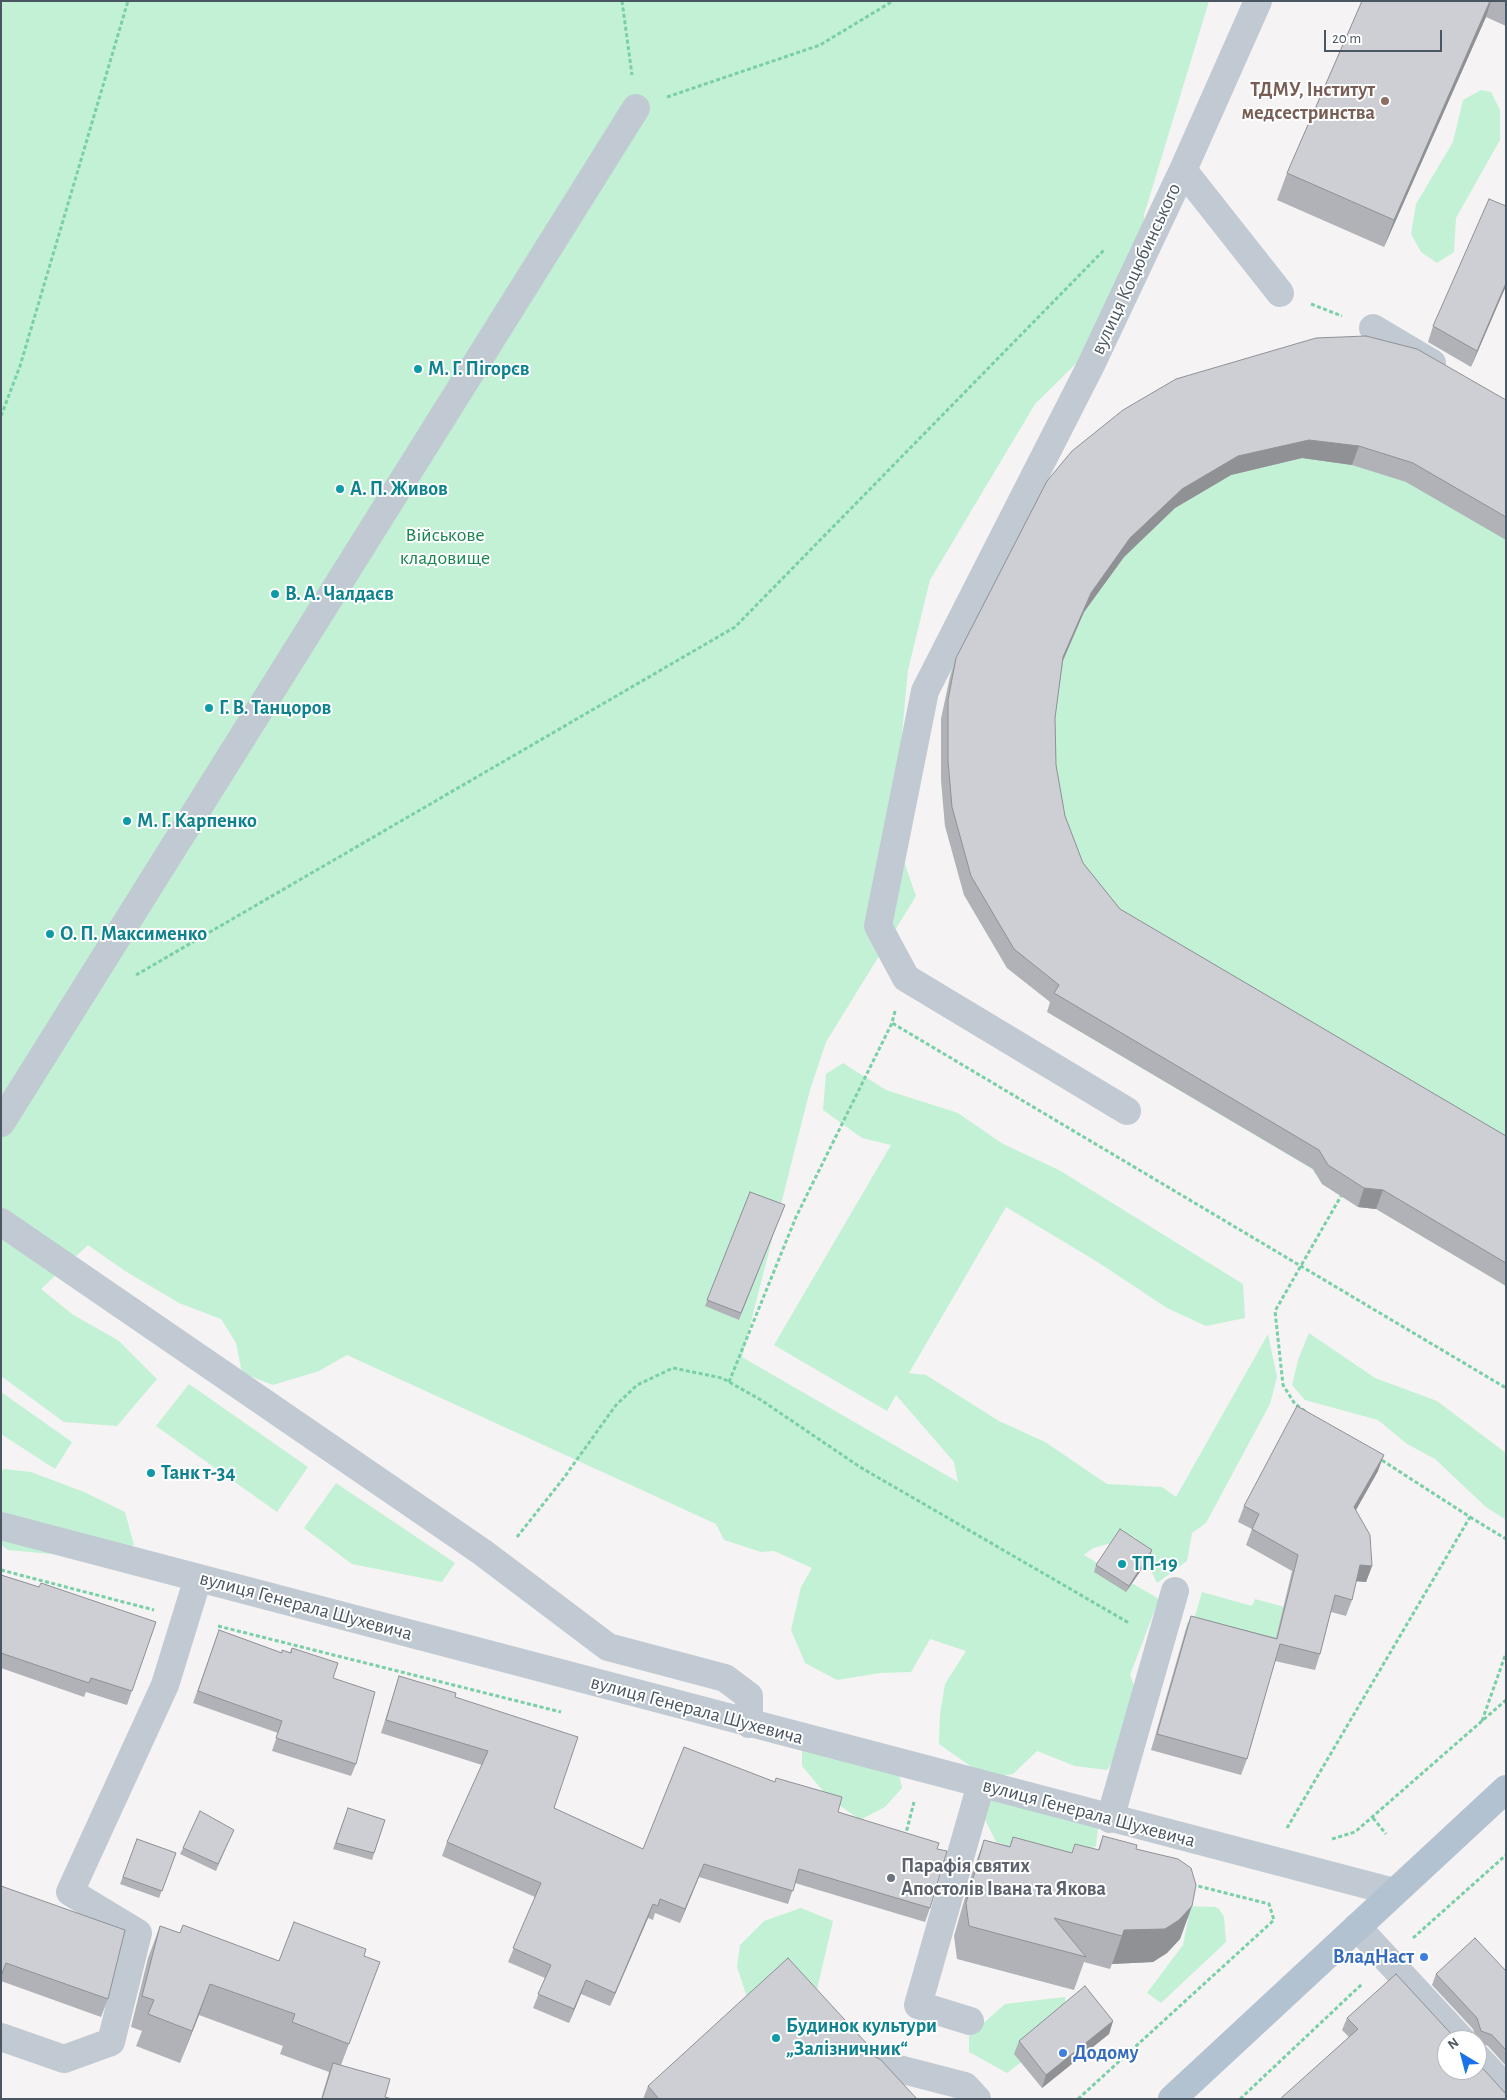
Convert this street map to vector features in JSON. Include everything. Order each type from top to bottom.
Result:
[{"type":"main road","points":[[1172,2099],[1506,1789]]},
{"type":"street","name":"вулиця Коцюбинського","points":[[906,978],[878,926],[925,691],[1090,367],[1183,170],[1258,1]]},
{"type":"street","points":[[1,1123],[636,108]]},
{"type":"street","name":"вулиця Коцюбинського","points":[[1183,170],[1280,292]]},
{"type":"street","points":[[1373,328],[1456,377]]},
{"type":"street","points":[[906,978],[1127,1111]]},
{"type":"street","points":[[1,1222],[496,1562],[608,1647],[725,1678],[749,1696],[749,1724]]},
{"type":"street","name":"вулиця Генерала Шухевича","points":[[1,1526],[1110,1819],[1394,1892]]},
{"type":"street","points":[[1,2037],[64,2058],[111,2042],[138,1933],[70,1892],[166,1685],[198,1578]]},
{"type":"street","points":[[1110,1819],[1175,1591]]},
{"type":"street","points":[[970,2021],[918,2005],[981,1784]]},
{"type":"street","points":[[1357,1927],[1453,2030]]},
{"type":"street","points":[[876,2063],[965,2086],[977,2099]]},
{"type":"street","points":[[1487,2068],[1506,2088]]},
{"type":"path","points":[[1,416],[20,366],[128,1]]},
{"type":"path","points":[[622,1],[636,108],[820,45],[893,1]]},
{"type":"path","points":[[130,978],[735,627],[1106,249]]},
{"type":"path","points":[[1280,292],[1373,328]]},
{"type":"path","points":[[729,1382],[796,1217],[892,1023],[906,978]]},
{"type":"path","points":[[892,1023],[1506,1388]]},
{"type":"path","points":[[1312,1415],[1296,1404],[1283,1385],[1275,1311],[1341,1196]]},
{"type":"path","points":[[496,1562],[563,1480],[616,1405],[637,1385],[674,1368],[722,1378],[761,1400],[860,1467],[1162,1640]]},
{"type":"path","points":[[1379,1458],[1506,1539]]},
{"type":"path","points":[[1285,1833],[1470,1517]]},
{"type":"path","points":[[1,1570],[570,1714]]},
{"type":"path","points":[[1481,1722],[1506,1653]]},
{"type":"path","points":[[1329,1840],[1355,1832],[1373,1818],[1506,1700]]},
{"type":"path","points":[[904,1840],[915,1799]]},
{"type":"path","points":[[1373,1818],[1386,1834]]},
{"type":"path","points":[[1078,2099],[1274,1920],[1269,1904],[1190,1884]]},
{"type":"green space","name":"Військове кладовище","points":[[1,1],[1209,1],[1144,215],[1143,271],[1106,334],[1035,404],[930,580],[908,670],[893,830],[916,896],[826,1042],[810,1090],[742,1357],[958,1482],[954,1462],[896,1395],[887,1411],[774,1345],[891,1145],[862,1138],[823,1110],[826,1074],[843,1063],[886,1090],[958,1113],[1003,1144],[1059,1170],[1243,1284],[1245,1318],[1206,1326],[1167,1308],[1096,1261],[1006,1207],[909,1373],[926,1375],[999,1421],[1045,1442],[1107,1484],[1162,1487],[1176,1497],[1268,1334],[1277,1377],[1270,1404],[1206,1523],[1192,1533],[1187,1561],[1157,1583],[1135,1537],[1093,1548],[1084,1555],[1159,1599],[1130,1675],[1142,1707],[1130,1737],[1107,1770],[1075,1766],[1037,1751],[1013,1774],[987,1778],[939,1744],[940,1714],[945,1684],[966,1651],[930,1639],[911,1672],[880,1673],[837,1680],[805,1663],[791,1630],[801,1587],[812,1568],[774,1551],[761,1552],[724,1540],[716,1524],[347,1355],[319,1371],[273,1385],[242,1373],[236,1343],[221,1319],[179,1303],[125,1271],[88,1245],[41,1289],[72,1314],[119,1341],[157,1379],[117,1426],[64,1422],[1,1376]]},
{"type":"green space","points":[[1481,90],[1491,92],[1500,110],[1500,140],[1456,218],[1454,252],[1437,263],[1421,252],[1411,234],[1416,204],[1453,142],[1463,100]]},
{"type":"green space","points":[[1506,422],[1506,1286],[1376,1209],[1358,1207],[1322,1184],[1312,1169],[1047,1012],[1052,1003],[1007,968],[964,895],[945,826],[941,780],[941,719],[955,650],[1065,470]]},
{"type":"green space","points":[[1309,1333],[1375,1378],[1437,1401],[1506,1453],[1506,1520],[1486,1507],[1435,1459],[1407,1444],[1378,1420],[1305,1400],[1292,1385],[1298,1360]]},
{"type":"green space","points":[[189,1384],[308,1467],[277,1512],[156,1426]]},
{"type":"green space","points":[[1,1392],[72,1442],[55,1469],[1,1434]]},
{"type":"green space","points":[[4,1469],[31,1472],[84,1492],[125,1512],[134,1545],[105,1559],[8,1550],[1,1545],[1,1471]]},
{"type":"green space","points":[[336,1483],[455,1563],[442,1582],[352,1564],[304,1528]]},
{"type":"green space","points":[[1202,1592],[1252,1606],[1255,1599],[1292,1609],[1273,1650],[1185,1632],[1187,1622],[1193,1623]]},
{"type":"green space","points":[[802,1740],[895,1755],[902,1788],[885,1807],[860,1820],[828,1797],[802,1766]]},
{"type":"green space","points":[[1000,1791],[1099,1819],[1096,1846],[1068,1861],[996,1842],[981,1811]]},
{"type":"green space","points":[[1186,1906],[1215,1907],[1219,1909],[1224,1917],[1226,1942],[1161,2003],[1147,1993],[1183,1945],[1188,1920]]},
{"type":"green space","points":[[801,1908],[833,1921],[814,2002],[749,2003],[737,1967],[740,1945],[764,1921]]},
{"type":"green space","points":[[1065,1997],[1066,2028],[1007,2073],[969,2052],[969,2036],[1005,2004]]},
{"type":"building","name":"ТДМУ, Iнститут медсестринства","points":[[1362,1],[1490,1],[1394,220],[1287,173]]},
{"type":"building","points":[[1489,199],[1506,206],[1506,283],[1477,351],[1433,326]]},
{"type":"building","points":[[1366,336],[1417,349],[1506,400],[1506,517],[1413,463],[1359,446],[1309,440],[1238,456],[1182,489],[1130,538],[1091,593],[1063,657],[1055,718],[1056,765],[1065,816],[1083,863],[1120,909],[1506,1136],[1506,1263],[1383,1190],[1364,1188],[1328,1165],[1319,1150],[1054,993],[1059,985],[1014,949],[971,876],[952,807],[948,761],[948,700],[956,658],[1047,481],[1072,451],[1123,410],[1176,379],[1316,338]]},
{"type":"building","points":[[750,1192],[785,1205],[741,1313],[707,1300]]},
{"type":"building","points":[[1297,1406],[1384,1455],[1354,1507],[1370,1535],[1372,1566],[1360,1565],[1352,1600],[1335,1595],[1320,1654],[1280,1644],[1247,1759],[1157,1734],[1191,1616],[1277,1639],[1298,1555],[1252,1529],[1259,1514],[1244,1506]]},
{"type":"building","name":"ТП-19","points":[[1120,1529],[1152,1550],[1129,1586],[1096,1565]]},
{"type":"building","points":[[1,1575],[39,1587],[41,1583],[156,1622],[132,1691],[91,1678],[89,1683],[1,1653]]},
{"type":"building","points":[[219,1630],[282,1653],[282,1650],[291,1653],[292,1648],[338,1663],[333,1678],[375,1692],[356,1764],[276,1738],[282,1721],[198,1691]]},
{"type":"building","points":[[399,1676],[456,1693],[455,1697],[578,1737],[554,1808],[643,1849],[684,1747],[775,1782],[776,1778],[842,1797],[838,1812],[939,1843],[937,1849],[947,1851],[930,1908],[799,1869],[793,1891],[704,1864],[685,1909],[660,1899],[658,1906],[653,1904],[615,1993],[586,1980],[574,2009],[538,1994],[551,1965],[513,1948],[541,1883],[447,1842],[488,1751],[386,1720]]},
{"type":"building","points":[[348,1808],[385,1820],[374,1853],[336,1843]]},
{"type":"building","points":[[200,1811],[234,1830],[218,1864],[183,1848]]},
{"type":"building","points":[[1103,1836],[1137,1845],[1136,1849],[1178,1859],[1191,1868],[1196,1885],[1192,1906],[1179,1920],[1165,1929],[1124,1930],[1122,1936],[1054,1918],[1086,1957],[969,1926],[966,1903],[984,1840],[1010,1847],[1013,1837],[1072,1853],[1075,1844],[1099,1850]]},
{"type":"building","points":[[137,1839],[176,1853],[162,1891],[123,1877]]},
{"type":"building","points":[[1,1886],[125,1930],[108,1999],[6,1963],[1,1976]]},
{"type":"building","points":[[294,1922],[366,1949],[364,1956],[380,1962],[349,2044],[292,2022],[295,2014],[210,1984],[192,2031],[148,2014],[154,2000],[142,1996],[160,1926],[180,1933],[183,1925],[279,1961]]},
{"type":"building","points":[[1475,1938],[1506,1971],[1506,2050],[1492,2035],[1487,2033],[1487,2030],[1481,2030],[1477,2018],[1436,1974]]},
{"type":"building","name":"Будинок культури „Залізничник“","points":[[788,1958],[868,2045],[872,2055],[881,2060],[917,2099],[659,2099],[648,2086]]},
{"type":"building","points":[[1396,1974],[1448,2030],[1437,2030],[1437,2080],[1487,2080],[1487,2073],[1506,2094],[1506,2099],[1280,2099],[1358,2029],[1347,2018]]},
{"type":"building","points":[[1085,1986],[1113,2021],[1046,2075],[1019,2041]]},
{"type":"building","points":[[333,2063],[390,2079],[385,2097],[392,2099],[322,2099]]},
{"type":"place","name":"ТДМУ, Iнститут медсестринства","points":[[1385,101]]},
{"type":"place","name":"М. Г. Пігорєв","points":[[418,369]]},
{"type":"place","name":"А. П. Живов","points":[[340,489]]},
{"type":"place","name":"В. А. Чалдаєв","points":[[275,594]]},
{"type":"place","name":"Г. В. Танцоров","points":[[209,708]]},
{"type":"place","name":"М. Г. Карпенко","points":[[127,821]]},
{"type":"place","name":"О. П. Максименко","points":[[50,934]]},
{"type":"place","name":"Танк т-34","points":[[151,1473]]},
{"type":"place","name":"ТП-19","points":[[1122,1564]]},
{"type":"place","name":"Парафія святих Апостолів Івана та Якова","points":[[891,1878]]},
{"type":"place","name":"ВладНаст","points":[[1424,1957]]},
{"type":"place","name":"Будинок культури „Залізничник“","points":[[776,2038]]},
{"type":"place","name":"Додому","points":[[1063,2053]]}]
